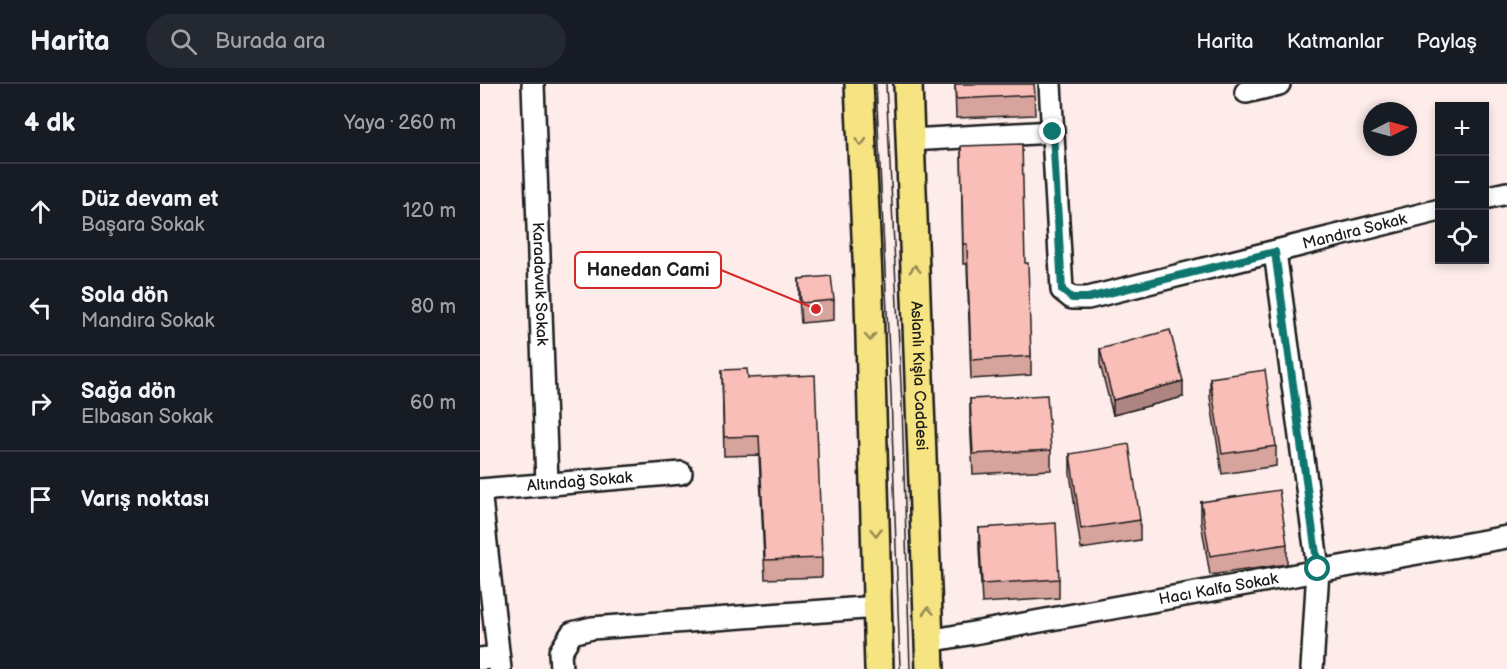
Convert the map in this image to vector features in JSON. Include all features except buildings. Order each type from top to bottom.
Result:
[{"type":"main road","points":[[858,84],[869,300],[879,669]]},
{"type":"main road","name":"Aslanlı Kışla Caddesi","points":[[908,84],[930,669]]},
{"type":"street","name":"Karadavuk Sokak","points":[[533,84],[547,483]]},
{"type":"street","points":[[910,140],[1053,132],[1050,84]]},
{"type":"street","points":[[1246,92],[1280,84]]},
{"type":"street","name":"Mandıra Sokak","points":[[1053,132],[1062,290],[1072,298],[1088,298],[1435,211]]},
{"type":"street","points":[[1489,197],[1507,193]]},
{"type":"street","points":[[1275,252],[1318,569],[1312,669]]},
{"type":"street","name":"Altındağ Sokak","points":[[480,490],[681,473]]},
{"type":"street","points":[[480,490],[493,662]]},
{"type":"street","name":"Hacı Kalfa Sokak","points":[[929,641],[1318,569],[1507,537]]},
{"type":"street","points":[[561,669],[560,652],[572,633],[592,628],[878,607]]},
{"type":"tram line","points":[[876,84],[891,394],[900,669]]},
{"type":"tram line","points":[[886,84],[902,405],[910,669]]},
{"type":"place","name":"Hanedan Cami","points":[[816,309]]},
{"type":"route","points":[[1053,132],[1062,290],[1072,298],[1088,298],[1275,252],[1318,569]]}]
